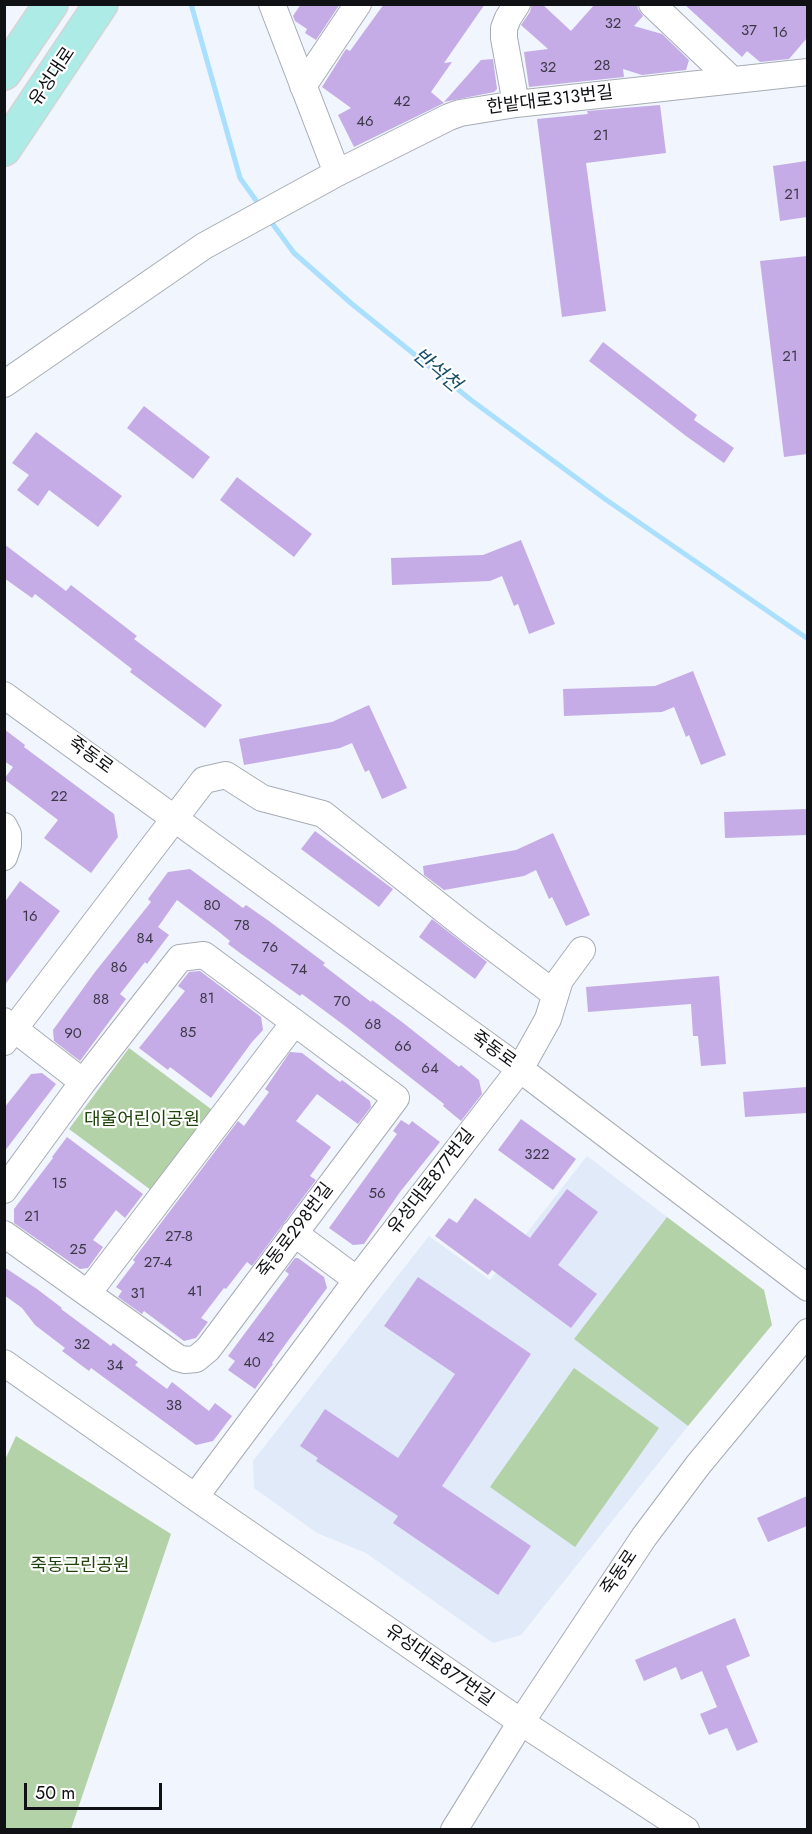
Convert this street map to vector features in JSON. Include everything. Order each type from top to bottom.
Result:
[{"type":"main road","points":[[4,73],[51,4]]},
{"type":"main road","name":"유성대로","points":[[4,149],[101,4]]},
{"type":"street","points":[[272,4],[337,173]]},
{"type":"street","points":[[303,86],[358,4]]},
{"type":"street","points":[[516,104],[504,28],[517,4]]},
{"type":"street","points":[[651,4],[732,80]]},
{"type":"street","name":"한밭대로313번길","points":[[4,384],[204,246],[337,173],[448,117],[516,104],[807,72]]},
{"type":"street","name":"죽동로","points":[[4,695],[520,1069],[807,1288]]},
{"type":"street","points":[[83,1082],[8,1031],[204,780],[232,768],[262,798],[323,814],[555,994]]},
{"type":"street","points":[[4,826],[8,834],[8,845],[4,857]]},
{"type":"street","name":"유성대로877번길","points":[[195,1497],[357,1280],[520,1069],[548,1019],[560,980],[582,950]]},
{"type":"street","name":"죽동로298번길","points":[[4,1190],[83,1082],[180,958],[204,956],[396,1098],[208,1349],[196,1359],[178,1358],[4,1234]]},
{"type":"street","points":[[88,1293],[294,1023]]},
{"type":"street","points":[[294,1233],[357,1280]]},
{"type":"street","name":"죽동로","points":[[454,1830],[521,1722],[644,1536],[698,1465],[807,1332]]},
{"type":"street","name":"유성대로877번길","points":[[4,1363],[521,1722],[686,1830]]},
{"type":"shaded area","points":[[587,1156],[667,1217],[574,1339],[688,1426],[521,1635],[493,1643],[366,1553],[317,1533],[254,1488],[253,1461],[429,1236],[490,1280]]},
{"type":"green space","name":"대울어린이공원","points":[[129,1048],[215,1112],[155,1193],[69,1129]]},
{"type":"green space","points":[[667,1217],[764,1290],[772,1325],[688,1426],[574,1339]]},
{"type":"green space","points":[[574,1368],[659,1428],[575,1547],[490,1487]]},
{"type":"green space","name":"죽동근린공원","points":[[16,1436],[171,1534],[71,1829],[5,1829],[4,1462]]},
{"type":"building","points":[[301,4],[340,4],[316,40],[305,33],[307,29],[295,21],[293,16]]},
{"type":"building","points":[[384,4],[485,4],[444,63],[452,62],[431,92],[444,103],[354,147],[338,115],[351,108],[322,87],[346,49],[350,51]]},
{"type":"building","points":[[532,4],[542,4],[571,31],[595,4],[637,4],[643,16],[634,26],[662,34],[689,60],[686,70],[642,75],[623,69],[624,77],[529,87],[524,52],[548,49],[521,25],[530,12]]},
{"type":"building","points":[[684,4],[807,4],[807,38],[789,59],[760,62],[747,51],[742,57]]},
{"type":"building","points":[[493,59],[497,89],[494,92],[444,102],[481,60]]},
{"type":"building","points":[[660,105],[666,153],[586,163],[606,311],[562,317],[537,119],[588,114],[587,111]]},
{"type":"building","points":[[806,161],[807,217],[780,221],[773,166]]},
{"type":"building","points":[[807,256],[807,454],[784,457],[760,261]]},
{"type":"building","points":[[603,342],[697,415],[694,420],[734,448],[724,463],[589,361]]},
{"type":"building","points":[[144,406],[210,457],[193,479],[127,428]]},
{"type":"building","points":[[36,432],[122,496],[98,527],[49,490],[38,506],[17,490],[29,475],[12,463]]},
{"type":"building","points":[[237,477],[312,534],[294,557],[220,500]]},
{"type":"building","points":[[521,540],[555,624],[529,634],[518,604],[514,606],[502,576],[490,581],[392,585],[391,558],[483,555]]},
{"type":"building","points":[[4,544],[66,591],[71,585],[137,636],[134,639],[222,705],[205,728],[130,672],[132,669],[35,594],[32,598],[4,578]]},
{"type":"building","points":[[693,671],[726,755],[701,765],[674,707],[662,712],[564,716],[563,689],[655,686]]},
{"type":"building","points":[[369,705],[407,788],[382,799],[369,770],[365,772],[352,743],[340,748],[244,765],[239,739],[332,722]]},
{"type":"building","points":[[4,729],[25,745],[24,747],[114,814],[118,837],[91,873],[44,838],[58,820],[4,779],[13,767],[4,761]]},
{"type":"building","points":[[807,809],[807,835],[725,838],[724,812]]},
{"type":"building","points":[[315,831],[393,889],[379,907],[301,849]]},
{"type":"building","points":[[553,833],[590,915],[566,926],[552,897],[549,899],[536,870],[524,876],[444,890],[424,875],[423,866],[516,850]]},
{"type":"building","points":[[190,869],[243,908],[246,905],[269,921],[325,963],[323,965],[371,1002],[372,1000],[479,1080],[482,1094],[461,1121],[443,1106],[444,1104],[345,1026],[228,944],[230,941],[177,900],[158,927],[169,935],[120,994],[126,999],[80,1061],[54,1041],[53,1030],[95,972],[151,902],[148,899],[168,872]]},
{"type":"building","points":[[20,881],[60,911],[4,986],[4,903]]},
{"type":"building","points":[[432,919],[487,962],[475,979],[419,937]]},
{"type":"building","points":[[200,971],[261,1017],[263,1030],[211,1098],[170,1067],[168,1070],[139,1048],[185,991],[178,986],[189,972]]},
{"type":"building","points":[[719,976],[726,1064],[701,1066],[698,1036],[693,1036],[691,1004],[588,1012],[586,987]]},
{"type":"building","points":[[290,1052],[302,1053],[340,1082],[342,1080],[370,1101],[371,1107],[358,1124],[317,1094],[296,1121],[331,1147],[310,1176],[316,1180],[252,1266],[247,1262],[201,1318],[208,1322],[196,1338],[184,1341],[144,1311],[142,1314],[118,1297],[122,1291],[116,1287],[135,1262],[133,1260],[238,1121],[244,1126],[269,1092],[265,1089]]},
{"type":"building","points":[[42,1073],[56,1084],[4,1152],[4,1108],[31,1074]]},
{"type":"building","points":[[807,1087],[807,1113],[745,1117],[743,1092]]},
{"type":"building","points":[[521,1119],[576,1159],[553,1190],[498,1150]]},
{"type":"building","points":[[401,1120],[409,1125],[412,1121],[440,1142],[400,1192],[364,1244],[353,1245],[329,1228],[397,1134],[393,1131]]},
{"type":"building","points":[[67,1137],[143,1194],[125,1218],[116,1210],[93,1240],[103,1247],[88,1268],[80,1269],[14,1223],[14,1209]]},
{"type":"building","points":[[567,1189],[598,1212],[558,1265],[597,1294],[571,1328],[492,1270],[488,1275],[435,1236],[449,1218],[457,1223],[475,1198],[530,1238]]},
{"type":"building","points":[[295,1258],[324,1277],[327,1288],[255,1389],[228,1370],[235,1361],[228,1356],[289,1274],[285,1271]]},
{"type":"building","points":[[4,1267],[37,1289],[111,1346],[113,1343],[138,1362],[135,1365],[167,1389],[172,1382],[209,1411],[215,1403],[232,1416],[213,1441],[196,1445],[91,1368],[89,1371],[62,1351],[65,1348],[35,1325],[22,1308],[4,1295]]},
{"type":"building","points":[[418,1277],[531,1354],[442,1486],[531,1546],[498,1595],[393,1523],[398,1516],[316,1461],[318,1458],[300,1446],[325,1409],[398,1458],[455,1374],[384,1326]]},
{"type":"building","points":[[807,1496],[807,1526],[768,1542],[757,1518]]},
{"type":"building","points":[[735,1618],[750,1656],[726,1666],[758,1742],[737,1751],[727,1728],[709,1735],[700,1714],[717,1707],[702,1671],[681,1680],[676,1667],[644,1681],[635,1660]]},
{"type":"waterway","name":"반석천","points":[[191,4],[240,178],[260,206]]},
{"type":"waterway","name":"반석천","points":[[269,219],[294,253],[352,304],[471,400],[605,499],[808,639]]}]
